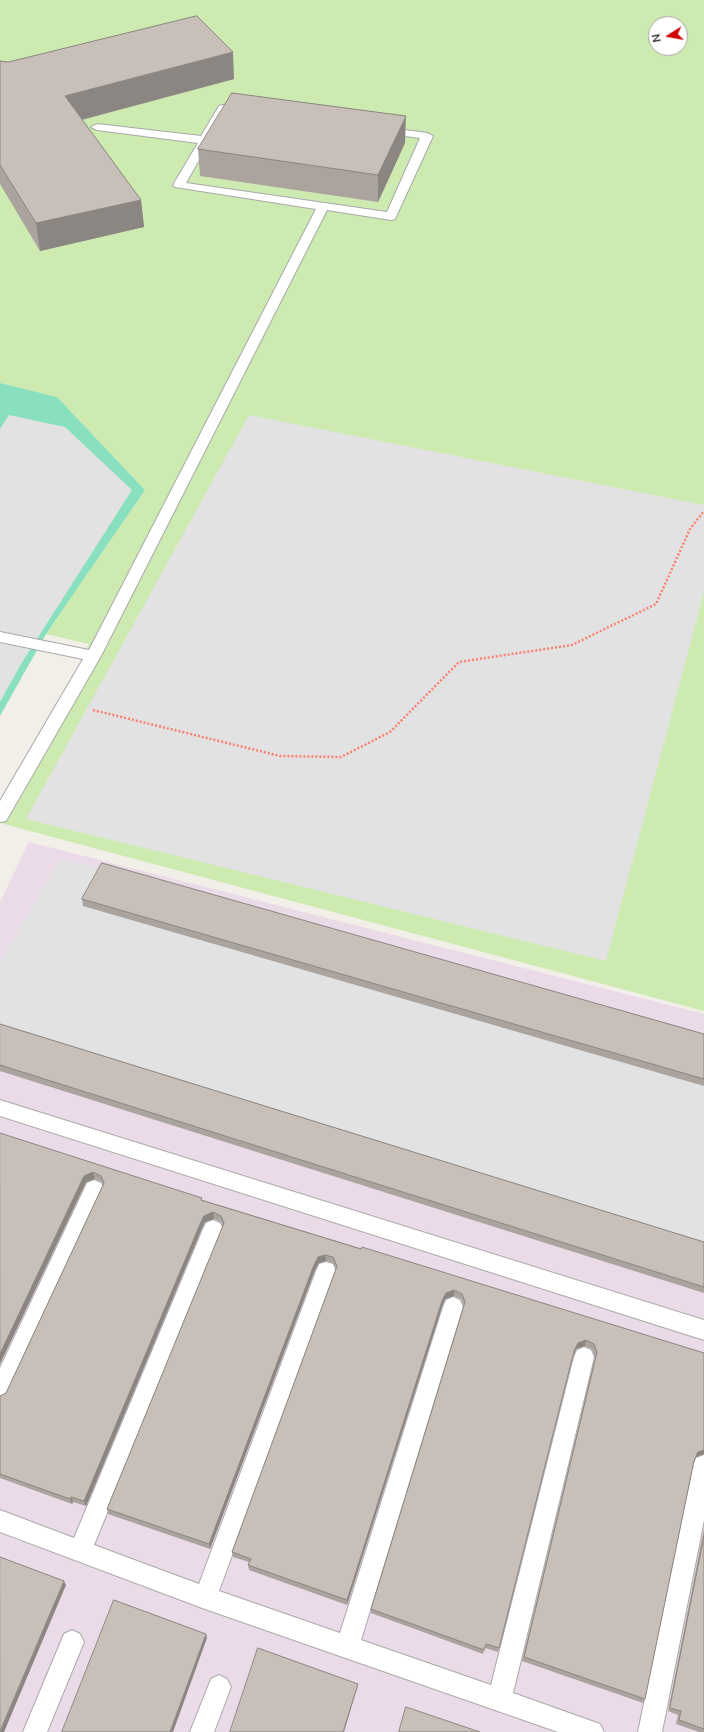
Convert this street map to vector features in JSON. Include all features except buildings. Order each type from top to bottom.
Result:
[{"type":"lane","points":[[223,108],[427,136],[391,216],[324,206],[179,185],[223,108]]},
{"type":"lane","points":[[97,127],[205,140]]},
{"type":"lane","points":[[0,816],[93,656],[324,206]]},
{"type":"lane","points":[[0,637],[93,656]]},
{"type":"lane","points":[[0,1108],[704,1330]]},
{"type":"lane","points":[[0,1391],[94,1189]]},
{"type":"lane","points":[[80,1551],[213,1229]]},
{"type":"lane","points":[[205,1598],[326,1271]]},
{"type":"lane","points":[[347,1648],[453,1307]]},
{"type":"lane","points":[[499,1700],[584,1357]]},
{"type":"lane","points":[[650,1732],[704,1466]]},
{"type":"lane","points":[[0,1521],[205,1598],[592,1732]]},
{"type":"lane","points":[[35,1732],[72,1642]]},
{"type":"lane","points":[[202,1732],[219,1687]]},
{"type":"path","points":[[66,704],[280,756],[341,757],[390,732],[459,662],[572,645],[656,604],[690,529],[704,512]]},
{"type":"shaded area","points":[[9,415],[65,427],[132,490],[21,664],[0,702],[0,429]]},
{"type":"shaded area","points":[[249,415],[704,505],[704,592],[606,961],[26,819]]},
{"type":"shaded area","points":[[29,842],[704,1014],[704,1732],[0,1732],[0,902]]},
{"type":"shaded area","points":[[60,858],[704,1041],[704,1249],[0,1030],[0,962]]},
{"type":"green space","points":[[0,0],[704,0],[704,1011],[0,823],[0,816],[41,746],[89,644],[46,634],[145,490],[57,397],[0,383]]},
{"type":"green space","points":[[0,383],[57,397],[145,490],[46,634],[0,716]]}]
